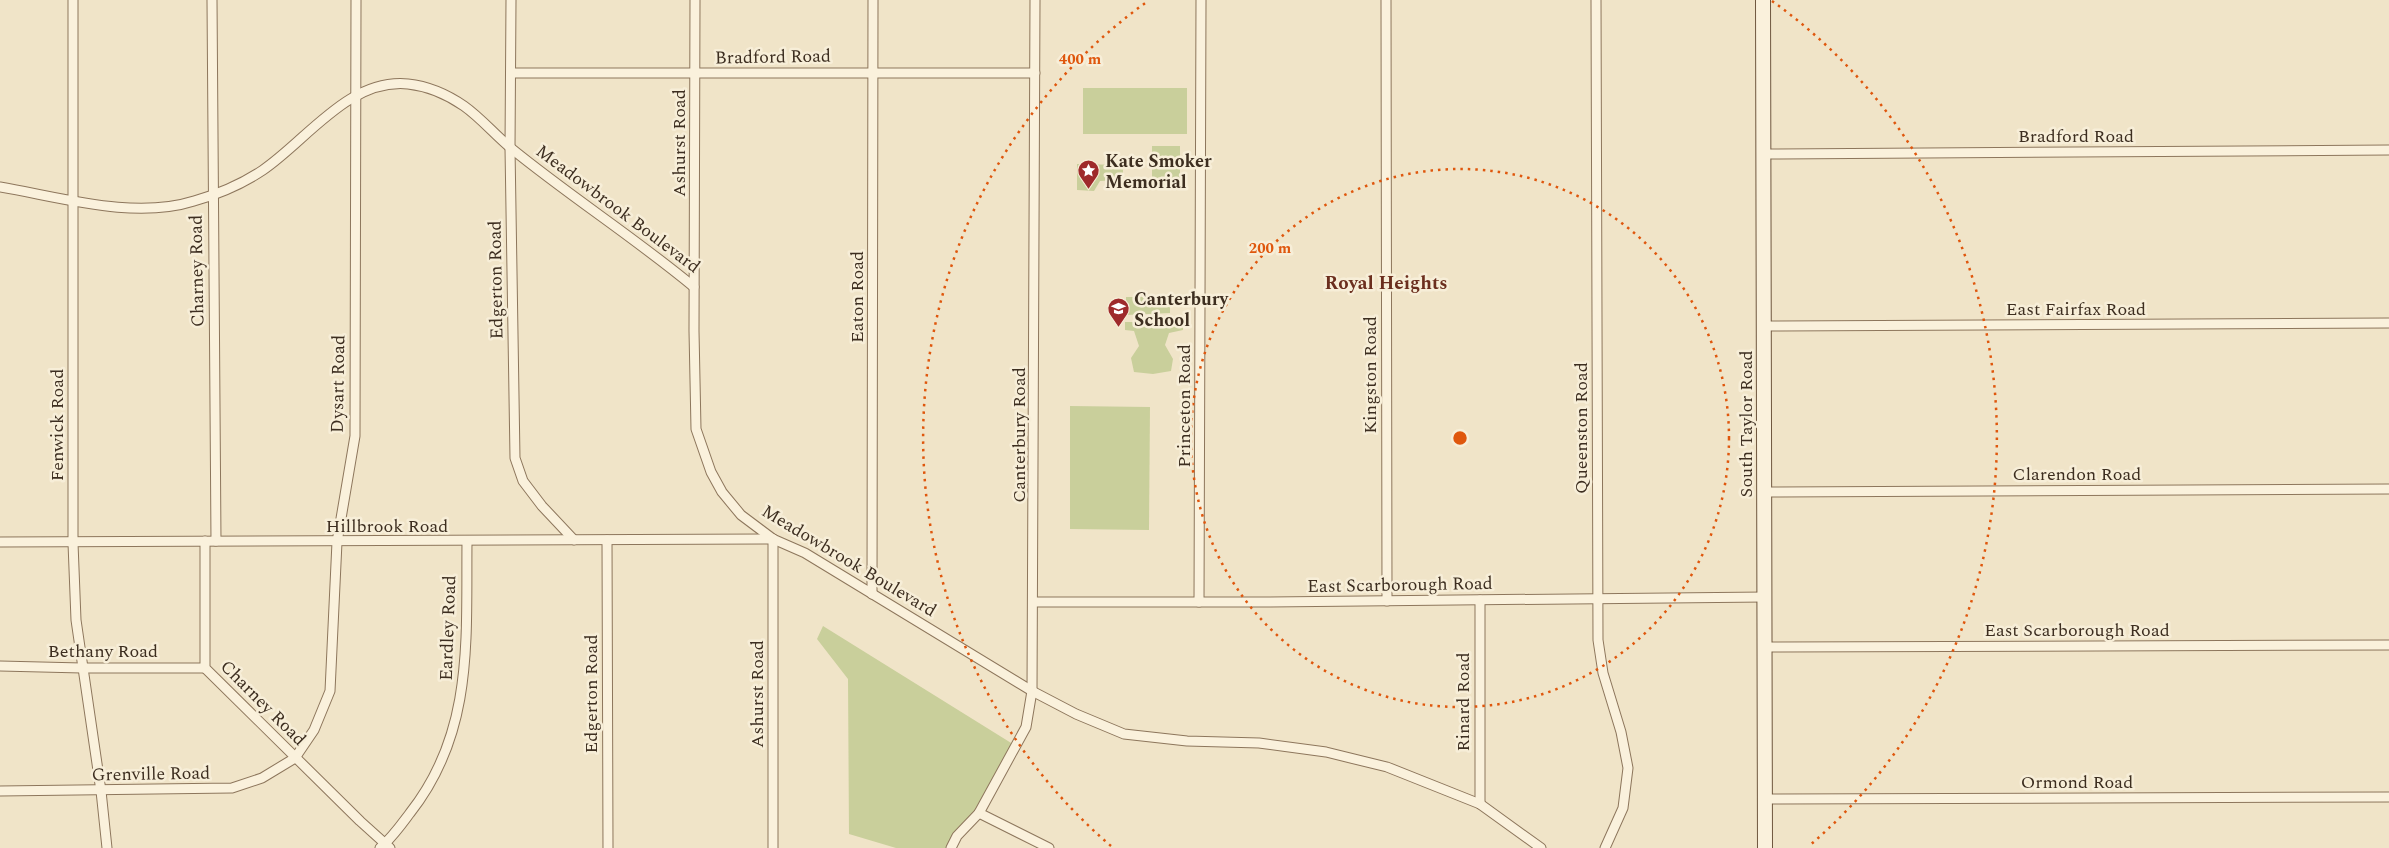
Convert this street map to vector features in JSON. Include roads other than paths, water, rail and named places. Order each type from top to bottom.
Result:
[{"type":"main road","name":"South Taylor Road","points":[[1763,0],[1765,848]]},
{"type":"street","name":"Fenwick Road","points":[[73,0],[73,543],[76,620],[101,791],[107,848]]},
{"type":"street","name":"Charney Road","points":[[212,0],[216,541]]},
{"type":"street","name":"Dysart Road","points":[[295,758],[314,730],[330,691],[337,542],[355,436],[356,0]]},
{"type":"street","name":"Edgerton Road","points":[[511,0],[510,148],[515,458],[523,481],[542,506],[574,540]]},
{"type":"street","name":"Ashurst Road","points":[[694,287],[695,0]]},
{"type":"street","name":"Eaton Road","points":[[872,594],[873,0]]},
{"type":"street","name":"Canterbury Road","points":[[951,848],[957,836],[979,813],[1026,727],[1032,690],[1034,602],[1035,0]]},
{"type":"street","name":"Princeton Road","points":[[1199,602],[1201,0]]},
{"type":"street","name":"Kingston Road","points":[[1386,0],[1387,601]]},
{"type":"street","name":"Queenston Road","points":[[1596,0],[1598,640],[1603,673],[1623,738],[1628,768],[1623,808],[1605,848]]},
{"type":"street","name":"Bradford Road","points":[[511,73],[1035,73]]},
{"type":"street","name":"Meadowbrook Boulevard","points":[[0,187],[134,208],[158,208],[185,204],[246,181],[266,168],[331,114],[356,96],[369,90],[394,84],[408,84],[435,91],[464,106],[510,148],[651,251],[694,287],[695,406],[699,440],[711,472],[722,492],[742,515],[773,539],[805,553],[1032,690],[1076,714],[1124,734],[1187,741],[1259,743],[1326,752],[1387,767],[1480,804],[1541,848]]},
{"type":"street","name":"Bradford Road","points":[[1764,154],[2389,150]]},
{"type":"street","name":"East Fairfax Road","points":[[1764,326],[2389,323]]},
{"type":"street","name":"Clarendon Road","points":[[1765,492],[2389,489]]},
{"type":"street","name":"Ashurst Road","points":[[773,539],[773,848]]},
{"type":"street","name":"Hillbrook Road","points":[[0,542],[467,542],[773,539]]},
{"type":"street","name":"Edgerton Road","points":[[607,540],[608,848]]},
{"type":"street","name":"Charney Road","points":[[205,541],[205,668],[385,847]]},
{"type":"street","name":"Eardley Road","points":[[385,847],[422,798],[436,775],[444,759],[457,717],[466,670],[467,542]]},
{"type":"street","name":"East Scarborough Road","points":[[1034,602],[1598,600],[1765,597]]},
{"type":"street","name":"Rinard Road","points":[[1480,600],[1480,804]]},
{"type":"street","name":"East Scarborough Road","points":[[1765,647],[2389,645]]},
{"type":"street","name":"Bethany Road","points":[[0,666],[205,668]]},
{"type":"street","name":"Grenville Road","points":[[0,791],[232,788],[262,778],[295,758]]},
{"type":"street","name":"Ormond Road","points":[[1765,799],[2389,797]]},
{"type":"street","points":[[979,813],[1049,848]]},
{"type":"place","name":"Kate Smoker Memorial","points":[[1089,190]]},
{"type":"place","name":"Canterbury School","points":[[1118,328]]},
{"type":"district","name":"Royal Heights","points":[[1386,283]]}]
